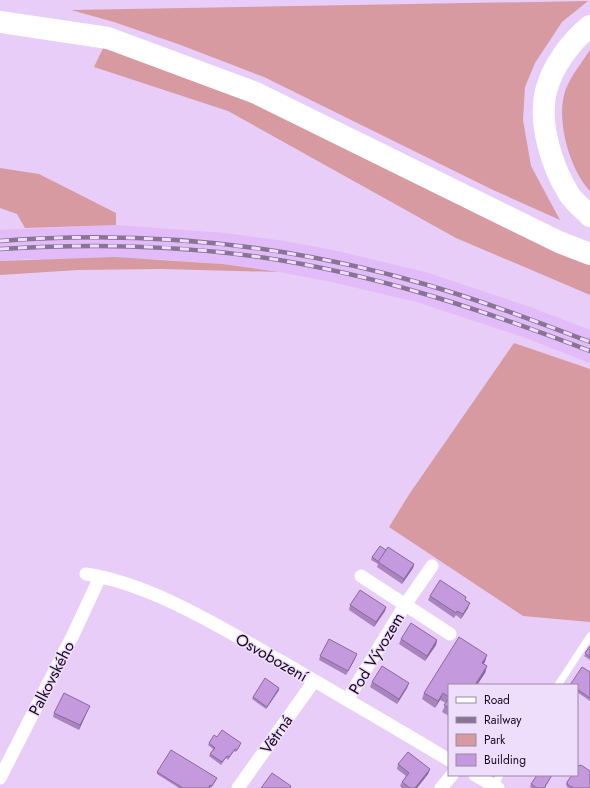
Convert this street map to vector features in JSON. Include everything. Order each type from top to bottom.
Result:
[{"type":"highway","points":[[0,22],[108,38],[256,93],[559,242],[590,254]]},
{"type":"highway","points":[[590,26],[578,36],[554,73],[546,92],[544,119],[551,159],[569,195],[590,216]]},
{"type":"street","name":"Pod Vývozem","points":[[347,700],[405,606],[432,566]]},
{"type":"street","name":"Osvobození","points":[[86,574],[127,583],[239,637],[448,759]]},
{"type":"street","name":"Palkovského","points":[[0,778],[73,634],[100,576]]},
{"type":"street","name":"Pod Vývozem","points":[[361,576],[450,634]]},
{"type":"street","name":"Větrná","points":[[238,788],[314,681]]},
{"type":"street","points":[[441,788],[451,776]]},
{"type":"street","points":[[478,776],[497,783]]},
{"type":"lane","points":[[559,684],[590,636]]},
{"type":"shaded area","points":[[116,225],[225,233],[284,241],[333,250],[425,272],[533,308],[590,330],[590,363],[523,337],[417,302],[327,281],[279,272],[221,264],[157,259],[27,259],[0,261],[0,230]]},
{"type":"green space","points":[[588,1],[562,22],[535,63],[525,87],[523,120],[531,166],[560,220],[491,189],[264,77],[178,44],[114,22],[71,10]]},
{"type":"green space","points":[[108,38],[590,254],[590,295],[456,238],[228,111],[94,67]]},
{"type":"green space","points":[[590,50],[590,191],[583,182],[571,159],[564,132],[562,106],[568,83]]},
{"type":"green space","points":[[0,168],[39,174],[116,213],[116,225],[25,228],[17,214],[0,208]]},
{"type":"green space","points":[[115,257],[222,264],[279,272],[162,269],[78,270],[0,275],[0,261]]},
{"type":"green space","points":[[514,343],[590,369],[590,622],[523,616],[389,527],[410,493]]},
{"type":"building","points":[[380,546],[386,550],[379,562],[372,557]]},
{"type":"building","points":[[388,547],[414,564],[404,579],[378,562]]},
{"type":"building","points":[[440,580],[466,597],[465,600],[470,603],[463,614],[457,611],[456,613],[430,596]]},
{"type":"building","points":[[360,590],[386,607],[376,622],[350,605]]},
{"type":"building","points":[[411,623],[437,640],[427,656],[401,639]]},
{"type":"building","points":[[459,637],[487,655],[482,663],[487,666],[476,684],[448,684],[448,696],[443,693],[438,701],[424,693]]},
{"type":"building","points":[[329,639],[357,654],[348,671],[320,656]]},
{"type":"building","points":[[590,646],[590,657],[585,653]]},
{"type":"building","points":[[382,666],[409,683],[399,699],[372,682]]},
{"type":"building","points":[[582,667],[590,672],[590,698],[578,690],[578,684],[571,684]]},
{"type":"building","points":[[265,678],[279,688],[267,707],[253,697]]},
{"type":"building","points":[[64,693],[90,706],[80,725],[54,713]]},
{"type":"building","points":[[448,699],[448,707],[444,705]]},
{"type":"building","points":[[222,730],[241,743],[237,750],[235,749],[229,757],[227,756],[222,762],[210,754],[215,748],[209,743],[214,735],[217,737]]},
{"type":"building","points":[[171,750],[217,778],[212,786],[210,785],[209,788],[183,788],[157,772]]},
{"type":"building","points":[[408,752],[430,769],[415,788],[410,788],[402,782],[409,773],[398,764]]},
{"type":"building","points":[[581,765],[590,771],[590,788],[574,788],[568,785],[567,782],[571,776],[578,776],[578,766]]},
{"type":"building","points":[[272,773],[291,786],[290,788],[261,788]]},
{"type":"building","points":[[536,776],[551,776],[544,788],[537,788],[531,784]]},
{"type":"railway","points":[[0,241],[107,237],[160,239],[214,243],[320,259],[372,270],[445,290],[590,342]]},
{"type":"railway","points":[[0,249],[71,246],[143,247],[214,252],[285,261],[363,277],[440,298],[515,323],[590,351]]}]
